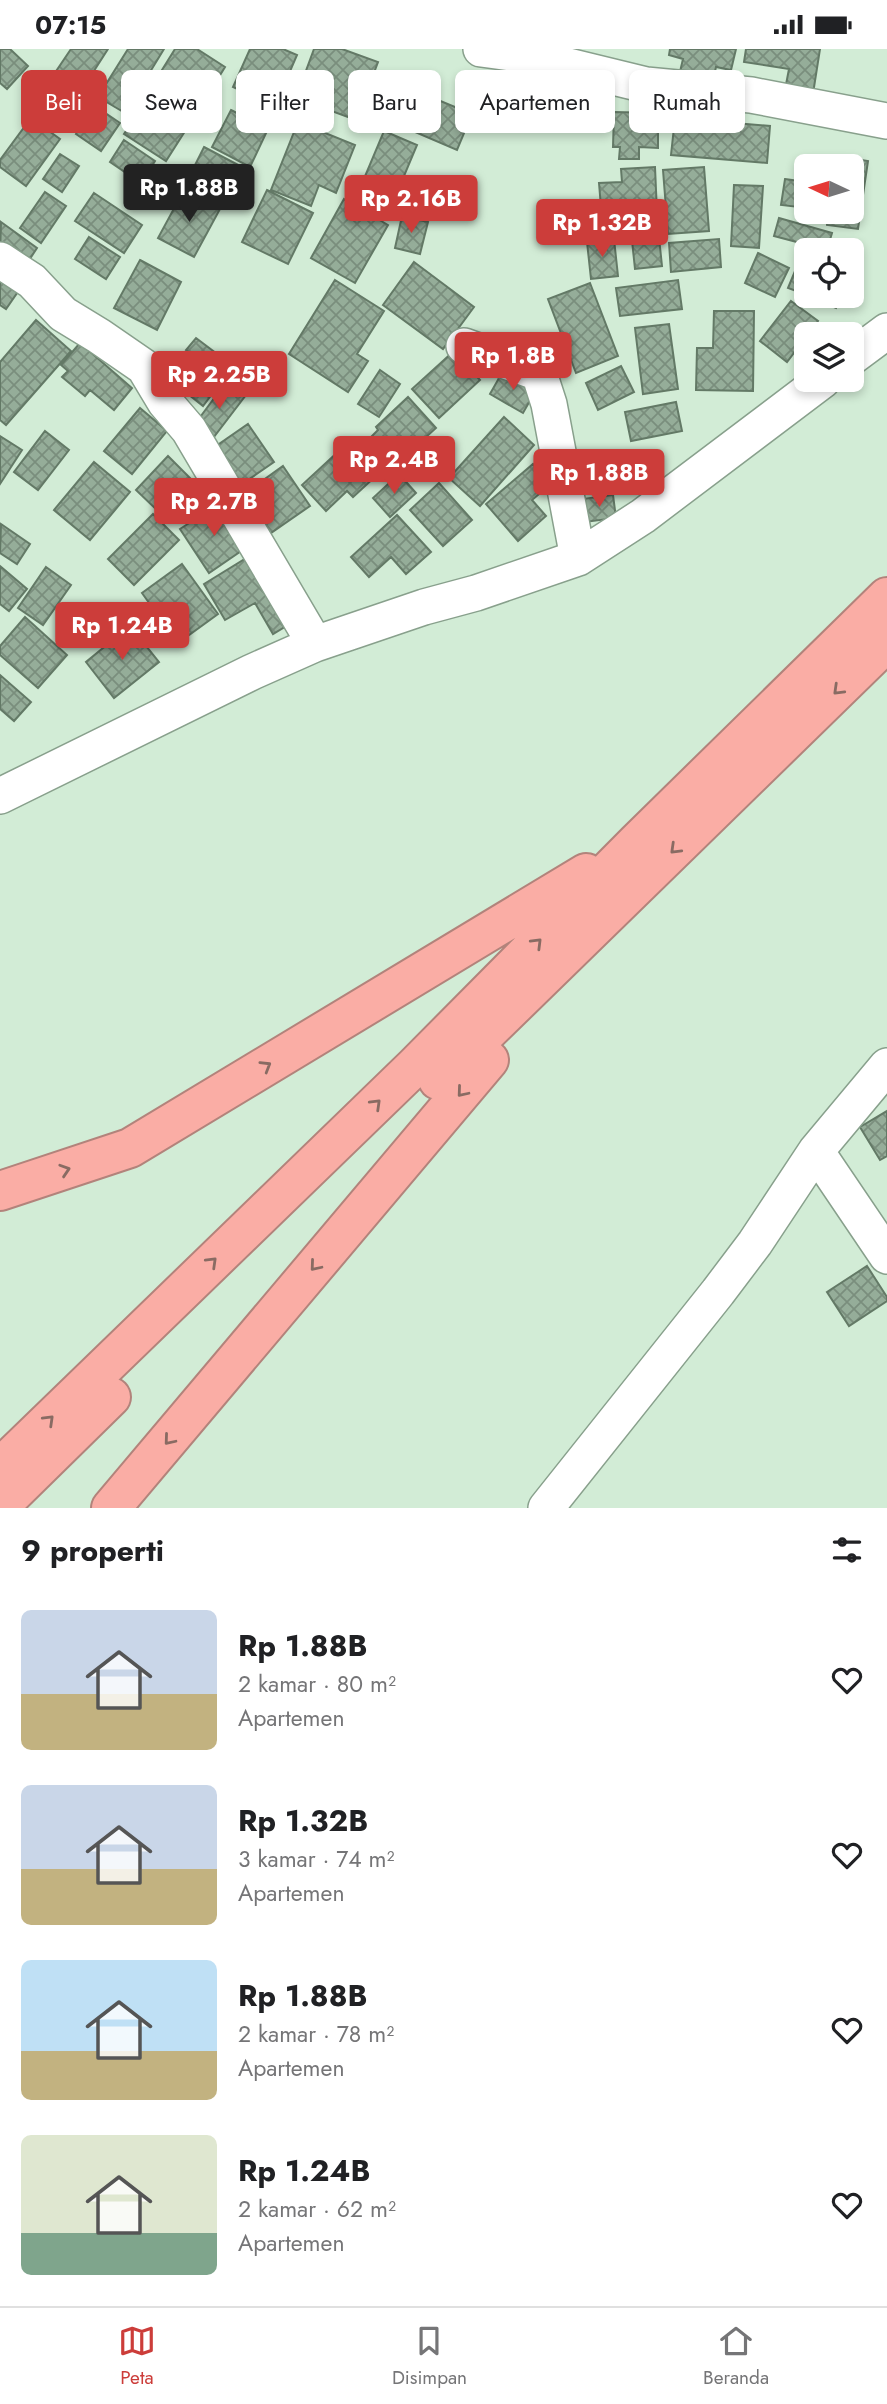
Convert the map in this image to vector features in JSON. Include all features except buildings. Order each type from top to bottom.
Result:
[{"type":"highway","points":[[0,1468],[415,1066],[637,842],[887,597]]},
{"type":"highway","points":[[0,1506],[887,642]]},
{"type":"highway","points":[[0,1191],[130,1148],[637,842]]},
{"type":"highway","points":[[111,1508],[633,890]]},
{"type":"street","points":[[481,49],[519,54],[646,85],[751,95],[887,121]]},
{"type":"street","points":[[0,260],[32,281],[63,314],[144,367],[165,402],[189,430],[315,644]]},
{"type":"street","points":[[864,348],[887,331]]},
{"type":"street","points":[[464,346],[539,373],[545,386],[578,558]]},
{"type":"street","points":[[0,796],[252,672],[315,644],[578,558],[643,516],[807,392]]},
{"type":"street","points":[[546,1508],[718,1292],[755,1243],[816,1151],[887,1066]]},
{"type":"street","points":[[816,1151],[887,1256]]}]
